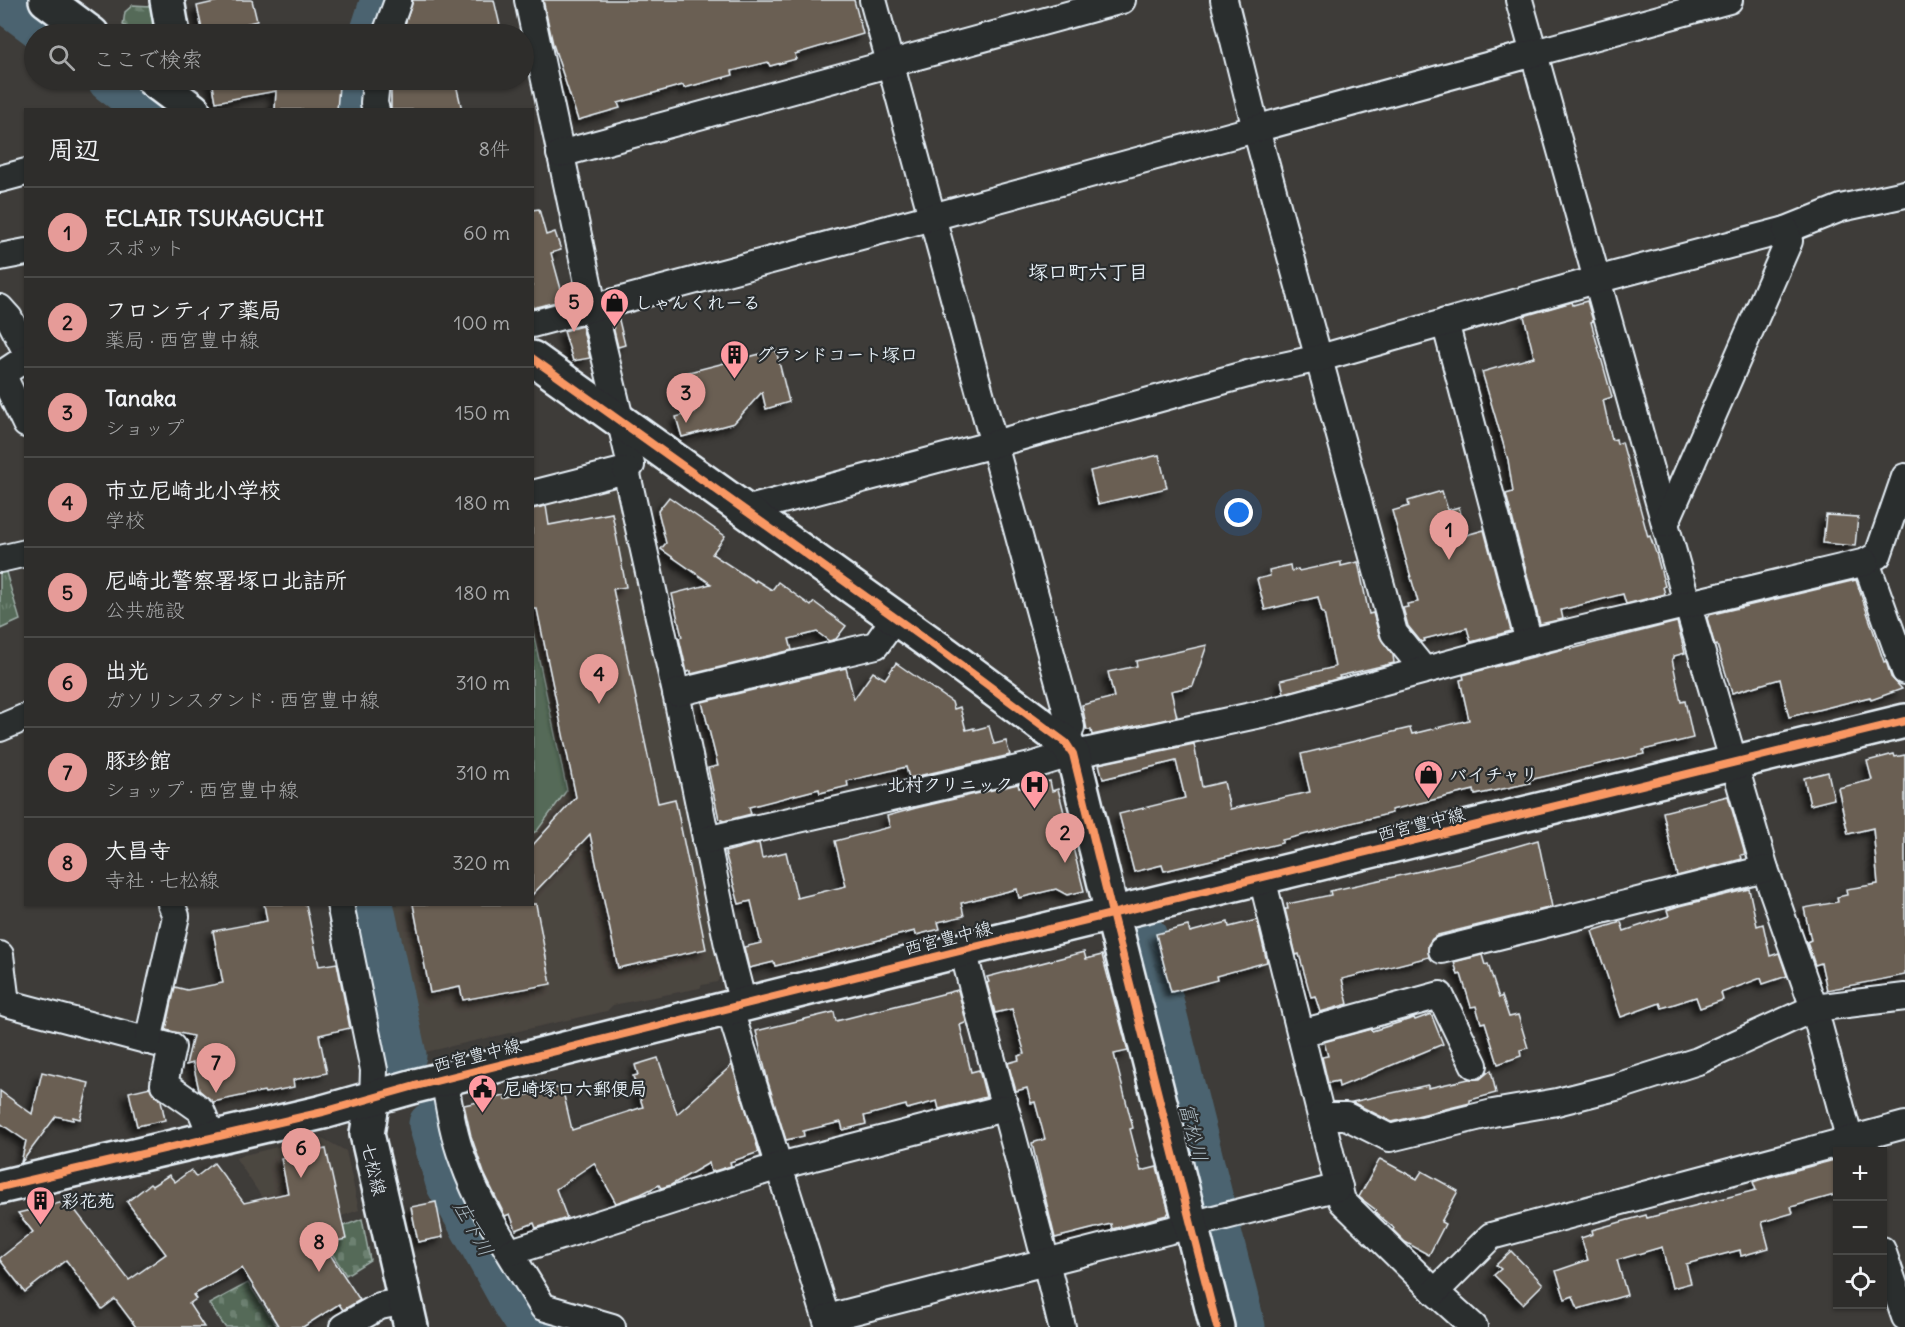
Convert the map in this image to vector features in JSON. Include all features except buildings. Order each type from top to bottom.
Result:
[{"type":"main road","points":[[46,0],[78,24]]},
{"type":"main road","points":[[167,0],[171,24]]},
{"type":"main road","points":[[169,90],[186,101]]},
{"type":"main road","points":[[534,360],[626,450],[745,510],[886,631],[1070,748],[1112,913],[1207,1221],[1217,1327]]},
{"type":"main road","name":"西宮豊中線","points":[[0,1187],[213,1138],[444,1078],[1112,913],[1905,721]]},
{"type":"main road","name":"七松線","points":[[373,1098],[366,1134],[408,1314]]},
{"type":"street","points":[[528,0],[533,24]]},
{"type":"street","points":[[873,0],[1071,727],[1070,748]]},
{"type":"street","points":[[560,154],[1122,0]]},
{"type":"street","points":[[1224,0],[1256,129],[1394,633],[1424,670]]},
{"type":"street","points":[[1519,0],[1688,606],[1765,869],[1814,1008],[1851,1145]]},
{"type":"street","points":[[534,323],[932,218],[1728,0]]},
{"type":"street","points":[[390,24],[398,1]]},
{"type":"street","points":[[534,29],[626,450],[728,945],[736,1006],[779,1166],[828,1322],[1046,1261],[1339,1187]]},
{"type":"street","points":[[375,90],[375,108]]},
{"type":"street","points":[[0,179],[24,173]]},
{"type":"street","points":[[745,510],[1251,373],[1320,358],[1596,280],[1786,230],[1841,208],[1905,194]]},
{"type":"street","points":[[1665,524],[1789,241],[1786,230]]},
{"type":"street","points":[[0,257],[24,252]]},
{"type":"street","points":[[0,308],[9,318],[24,347]]},
{"type":"street","points":[[1445,322],[1528,642]]},
{"type":"street","points":[[24,359],[3,374],[24,420]]},
{"type":"street","points":[[534,493],[626,450]]},
{"type":"street","points":[[706,840],[1031,766],[1070,748],[1270,711],[1528,642],[1688,606],[1866,562],[1878,555],[1905,477]]},
{"type":"street","points":[[0,559],[24,554]]},
{"type":"street","points":[[1866,562],[1905,670]]},
{"type":"street","points":[[676,693],[886,631]]},
{"type":"street","points":[[0,728],[24,718]]},
{"type":"street","points":[[1442,950],[1765,869]]},
{"type":"street","points":[[1262,878],[1342,1200],[1435,1292],[1474,1327]]},
{"type":"street","points":[[148,1041],[176,916],[172,906]]},
{"type":"street","name":"七松線","points":[[340,906],[374,1070],[373,1098]]},
{"type":"street","points":[[963,950],[1062,1327]]},
{"type":"street","points":[[0,955],[6,1003],[172,1047],[164,1084],[201,1110],[213,1138]]},
{"type":"street","points":[[1301,1033],[1440,995],[1474,1065]]},
{"type":"street","points":[[1321,1116],[1346,1116],[1390,1138],[1616,1087],[1698,1061],[1814,1008],[1905,997]]},
{"type":"street","points":[[444,1078],[453,1126],[463,1161],[490,1217],[543,1307],[612,1327]]},
{"type":"street","points":[[511,1252],[779,1166],[1004,1108]]},
{"type":"street","points":[[1435,1292],[1491,1236],[1851,1145],[1905,1125]]},
{"type":"street","points":[[1884,1255],[1905,1319],[1893,1327]]},
{"type":"street","points":[[343,1327],[380,1306],[408,1314]]},
{"type":"shaded area","points":[[609,481],[621,488],[723,973],[717,982],[702,985],[700,988],[613,1005],[607,1011],[417,1054],[404,1017],[383,906],[534,906],[534,503]]},
{"type":"shaded area","points":[[320,1137],[346,1151],[359,1210],[290,1239],[235,1157]]},
{"type":"green space","points":[[133,5],[150,6],[154,24],[123,24],[125,12]]},
{"type":"green space","points":[[5,569],[20,620],[0,629],[0,571]]},
{"type":"green space","points":[[534,636],[567,790],[534,832]]},
{"type":"green space","points":[[362,1219],[370,1260],[346,1275],[320,1235]]},
{"type":"green space","points":[[248,1283],[277,1327],[225,1327],[209,1304]]},
{"type":"waterway","name":"富松川","points":[[4,0],[36,24]]},
{"type":"waterway","name":"庄下川","points":[[375,24],[383,0]]},
{"type":"waterway","name":"富松川","points":[[123,90],[147,108]]},
{"type":"waterway","name":"庄下川","points":[[358,90],[358,108]]},
{"type":"waterway","name":"庄下川","points":[[371,906],[404,1055]]},
{"type":"waterway","name":"富松川","points":[[1145,937],[1243,1327]]},
{"type":"waterway","name":"庄下川","points":[[431,1124],[448,1183],[530,1327]]},
{"type":"cycle path","points":[[534,359],[946,654],[1066,743],[1073,754],[1217,1327]]},
{"type":"cycle path","points":[[0,1187],[323,1112],[415,1086],[963,950],[1905,721]]},
{"type":"place","name":"しゃんくれーる","points":[[614,328]]},
{"type":"place","name":"尼崎北警察署塚口北詰所","points":[[574,332]]},
{"type":"place","name":"グランドコート塚口","points":[[735,380]]},
{"type":"place","name":"Tanaka","points":[[686,423]]},
{"type":"place","name":"ECLAIR TSUKAGUCHI","points":[[1449,560]]},
{"type":"place","name":"市立尼崎北小学校","points":[[599,704]]},
{"type":"place","name":"バイチャリ","points":[[1428,800]]},
{"type":"place","name":"北村クリニック","points":[[1034,810]]},
{"type":"place","name":"フロンティア薬局","points":[[1065,863]]},
{"type":"place","name":"豚珍館","points":[[216,1093]]},
{"type":"place","name":"尼崎塚口六郵便局","points":[[482,1114]]},
{"type":"place","name":"出光","points":[[301,1178]]},
{"type":"place","name":"彩花苑","points":[[40,1226]]},
{"type":"place","name":"大昌寺","points":[[319,1272]]},
{"type":"district","name":"塚口町六丁目","points":[[1088,271]]}]
